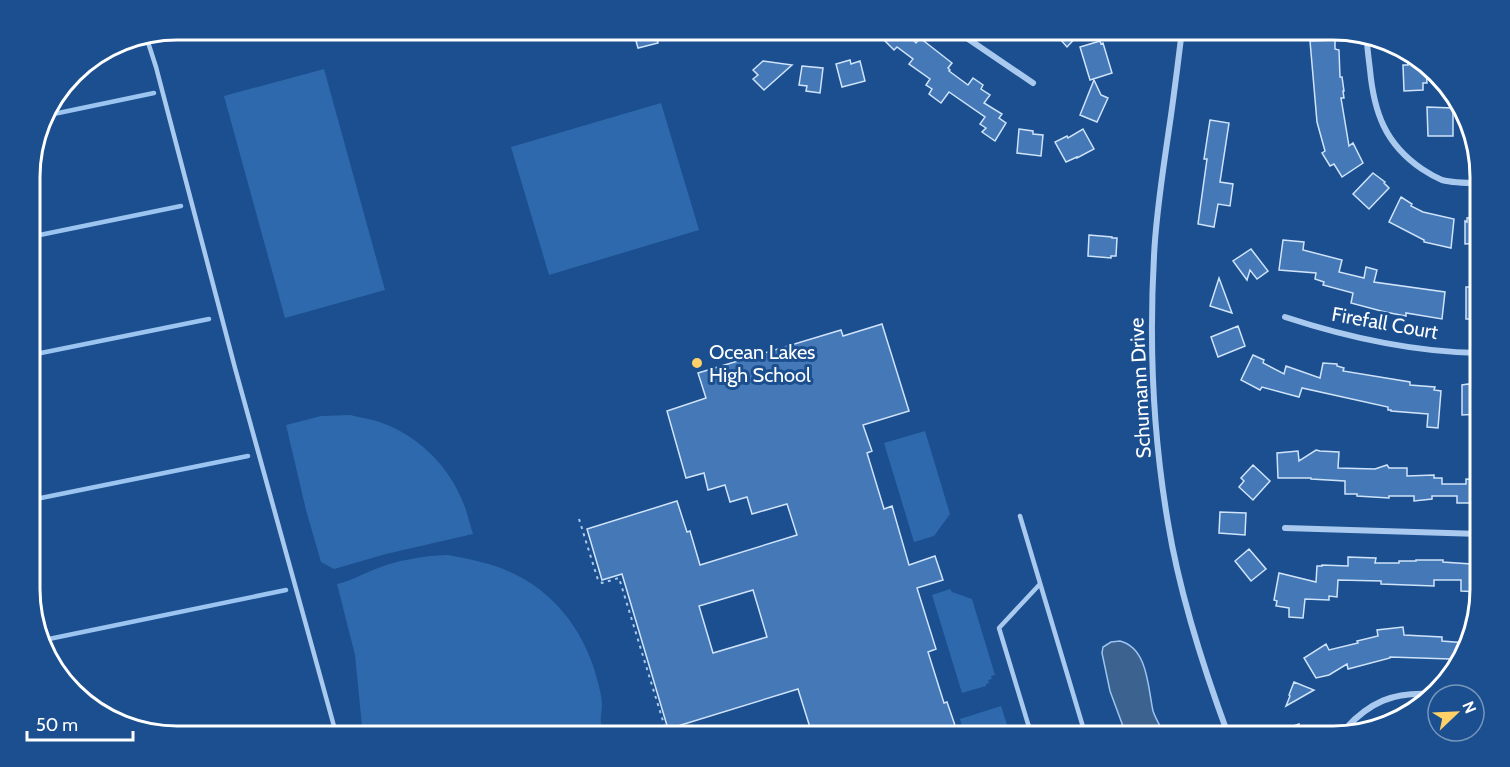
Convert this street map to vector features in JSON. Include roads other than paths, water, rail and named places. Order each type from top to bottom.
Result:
[{"type":"street","points":[[970,40],[1033,83]]},
{"type":"street","name":"Schumann Drive","points":[[1181,40],[1160,191],[1154,254],[1152,355],[1156,431],[1168,525],[1179,575],[1196,643],[1225,726]]},
{"type":"street","points":[[1368,45],[1372,95],[1378,114],[1390,137],[1413,163],[1429,174],[1443,180],[1470,182]]},
{"type":"street","name":"Firefall Court","points":[[1285,317],[1359,338],[1470,352]]},
{"type":"street","points":[[1285,528],[1470,534]]},
{"type":"street","points":[[1349,725],[1369,707],[1383,700],[1420,694]]},
{"type":"lane","points":[[148,44],[334,726]]},
{"type":"lane","points":[[1020,516],[1083,726]]},
{"type":"lane","points":[[1029,726],[999,628],[1040,584]]},
{"type":"waterway","points":[[57,113],[154,93]]},
{"type":"waterway","points":[[41,235],[181,206]]},
{"type":"waterway","points":[[41,353],[209,319]]},
{"type":"waterway","points":[[40,498],[248,456]]},
{"type":"waterway","points":[[50,639],[286,590]]},
{"type":"place","name":"Ocean Lakes High School","points":[[697,363]]}]
